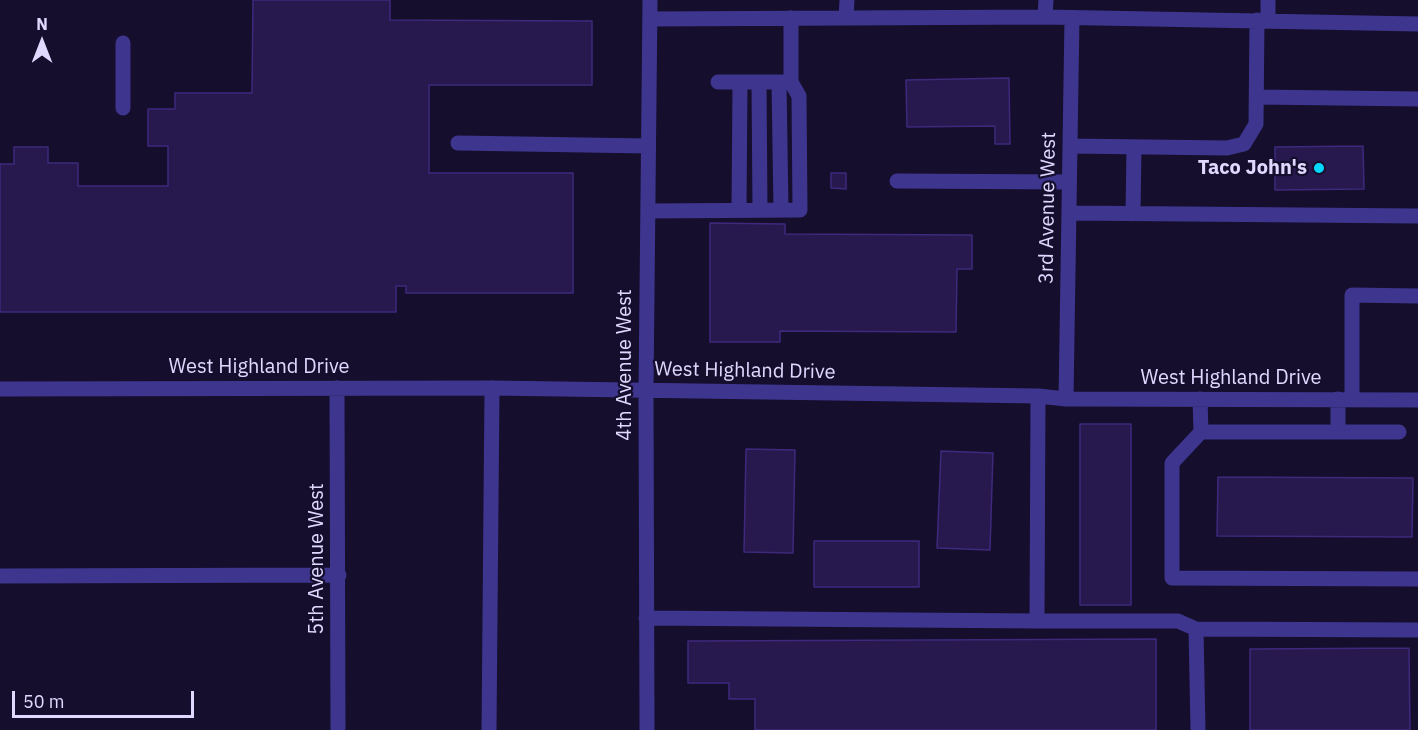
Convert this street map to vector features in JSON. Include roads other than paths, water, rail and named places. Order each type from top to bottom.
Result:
[{"type":"street","name":"4th Avenue West","points":[[647,730],[646,391],[650,0]]},
{"type":"street","points":[[846,18],[847,0]]},
{"type":"street","points":[[1046,0],[1046,17]]},
{"type":"street","points":[[1070,146],[1227,148],[1244,144],[1257,124],[1263,20],[1268,0]]},
{"type":"street","points":[[650,19],[1046,17],[1418,24]]},
{"type":"street","points":[[648,211],[781,210],[785,82],[791,18]]},
{"type":"street","name":"3rd Avenue West","points":[[1066,399],[1072,18]]},
{"type":"street","points":[[123,43],[123,108]]},
{"type":"street","points":[[718,82],[785,82]]},
{"type":"street","points":[[739,210],[740,82]]},
{"type":"street","points":[[759,82],[760,210]]},
{"type":"street","points":[[1257,97],[1418,99]]},
{"type":"street","points":[[458,143],[648,146]]},
{"type":"street","points":[[1133,214],[1134,147]]},
{"type":"street","points":[[897,181],[1069,182]]},
{"type":"street","points":[[1069,213],[1418,216]]},
{"type":"street","points":[[1338,432],[1345,399],[1352,296],[1418,296]]},
{"type":"street","name":"5th Avenue West","points":[[337,388],[338,730]]},
{"type":"street","points":[[489,730],[492,388]]},
{"type":"street","name":"West Highland Drive","points":[[0,389],[492,388],[1038,396],[1066,399],[1418,400]]},
{"type":"street","points":[[1037,621],[1038,396]]},
{"type":"street","points":[[1200,399],[1201,432],[1172,463],[1172,578],[1418,579]]},
{"type":"street","points":[[1201,432],[1399,432]]},
{"type":"street","points":[[0,576],[339,575]]},
{"type":"street","points":[[646,618],[1178,621],[1196,629],[1418,630]]},
{"type":"street","points":[[1196,629],[1197,730]]},
{"type":"place","name":"Taco John's","points":[[1319,168]]}]
